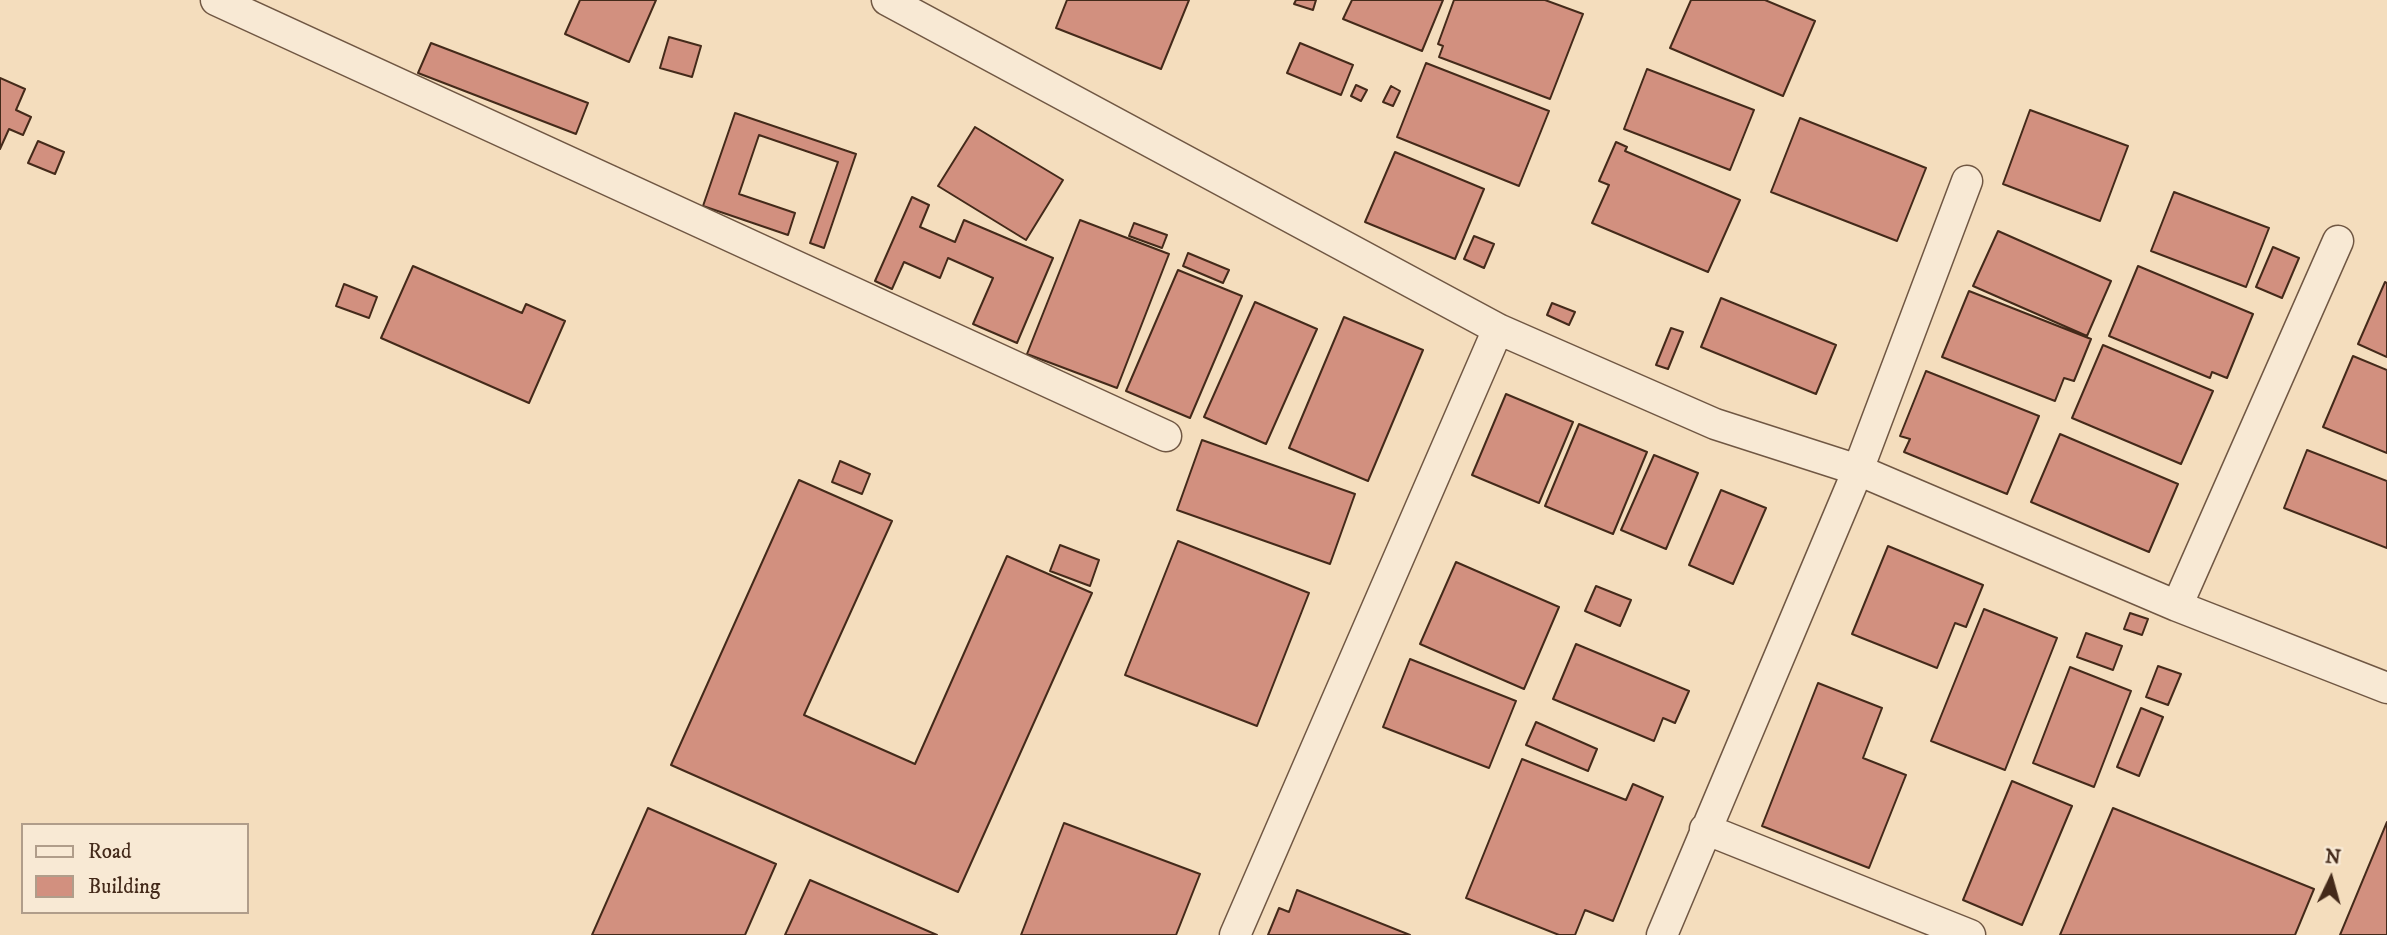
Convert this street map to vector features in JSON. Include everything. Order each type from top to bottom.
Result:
[{"type":"street","points":[[216,0],[1166,436]]},
{"type":"street","points":[[887,0],[1498,329],[1715,424],[1858,470],[2177,606],[2387,688]]},
{"type":"street","points":[[1662,935],[1858,470],[1967,181]]},
{"type":"street","points":[[2177,606],[2338,242]]},
{"type":"street","points":[[1235,935],[1498,329]]},
{"type":"street","points":[[1705,829],[1970,935]]},
{"type":"building","points":[[580,0],[656,0],[629,62],[565,34]]},
{"type":"building","points":[[1067,0],[1189,0],[1161,69],[1056,28]]},
{"type":"building","points":[[1296,0],[1316,0],[1313,10],[1294,4]]},
{"type":"building","points":[[1352,0],[1443,0],[1422,51],[1343,19]]},
{"type":"building","points":[[1454,0],[1545,0],[1583,14],[1550,99],[1439,57],[1443,46],[1438,44]]},
{"type":"building","points":[[1691,0],[1765,0],[1815,21],[1783,96],[1670,48]]},
{"type":"building","points":[[669,37],[701,46],[692,77],[660,68]]},
{"type":"building","points":[[431,43],[588,103],[576,134],[418,73]]},
{"type":"building","points":[[1300,43],[1353,65],[1341,95],[1287,73]]},
{"type":"building","points":[[1426,63],[1549,111],[1519,186],[1397,137]]},
{"type":"building","points":[[1647,69],[1754,110],[1730,170],[1624,129]]},
{"type":"building","points":[[0,78],[25,89],[16,110],[31,117],[23,135],[9,129],[0,149]]},
{"type":"building","points":[[1356,85],[1367,90],[1361,101],[1351,96]]},
{"type":"building","points":[[1391,86],[1400,91],[1393,106],[1383,102]]},
{"type":"building","points":[[2030,110],[2128,146],[2100,221],[2003,184]]},
{"type":"building","points":[[735,113],[856,154],[824,248],[810,243],[838,162],[759,135],[739,194],[795,213],[788,235],[703,206]]},
{"type":"building","points":[[1800,118],[1926,168],[1897,241],[1771,192]]},
{"type":"building","points":[[975,127],[1063,180],[1026,240],[938,186]]},
{"type":"building","points":[[38,141],[64,152],[55,174],[28,163]]},
{"type":"building","points":[[1616,142],[1627,147],[1625,151],[1740,200],[1708,272],[1592,223],[1609,185],[1599,181]]},
{"type":"building","points":[[1395,152],[1484,189],[1455,259],[1365,222]]},
{"type":"building","points":[[2174,192],[2269,228],[2246,287],[2151,251]]},
{"type":"building","points":[[912,197],[929,205],[920,227],[955,242],[964,220],[1053,258],[1017,343],[973,324],[993,278],[948,258],[940,278],[904,262],[892,289],[875,281]]},
{"type":"building","points":[[1080,220],[1169,254],[1117,388],[1027,354]]},
{"type":"building","points":[[1134,223],[1167,235],[1162,248],[1129,236]]},
{"type":"building","points":[[1998,231],[2111,281],[2087,336],[1973,286]]},
{"type":"building","points":[[1474,236],[1494,244],[1484,268],[1464,259]]},
{"type":"building","points":[[2273,247],[2299,258],[2282,298],[2256,287]]},
{"type":"building","points":[[1188,253],[1229,270],[1223,283],[1183,266]]},
{"type":"building","points":[[413,266],[522,313],[526,304],[565,321],[529,403],[381,338]]},
{"type":"building","points":[[2138,266],[2253,314],[2227,378],[2212,372],[2210,378],[2109,336]]},
{"type":"building","points":[[1178,270],[1242,296],[1190,418],[1126,391]]},
{"type":"building","points":[[2385,282],[2387,283],[2387,357],[2358,344]]},
{"type":"building","points":[[344,284],[377,297],[369,318],[336,306]]},
{"type":"building","points":[[1969,291],[2091,339],[2074,381],[2064,378],[2055,401],[1942,357]]},
{"type":"building","points":[[1721,298],[1836,345],[1816,394],[1701,347]]},
{"type":"building","points":[[1255,302],[1317,329],[1266,444],[1204,417]]},
{"type":"building","points":[[1552,303],[1575,312],[1569,325],[1547,315]]},
{"type":"building","points":[[1344,317],[1423,350],[1368,481],[1289,448]]},
{"type":"building","points":[[1671,328],[1683,332],[1668,369],[1656,365]]},
{"type":"building","points":[[2103,345],[2213,391],[2181,464],[2072,418]]},
{"type":"building","points":[[2353,356],[2387,370],[2387,453],[2323,427]]},
{"type":"building","points":[[1926,371],[2039,416],[2007,494],[1904,452],[1910,439],[1900,436]]},
{"type":"building","points":[[1506,394],[1573,422],[1539,503],[1472,475]]},
{"type":"building","points":[[1579,424],[1647,452],[1613,534],[1545,506]]},
{"type":"building","points":[[2060,434],[2178,484],[2149,552],[2031,502]]},
{"type":"building","points":[[1202,440],[1355,494],[1330,564],[1177,510]]},
{"type":"building","points":[[2307,450],[2387,481],[2387,548],[2284,508]]},
{"type":"building","points":[[1654,455],[1698,473],[1666,549],[1621,530]]},
{"type":"building","points":[[840,461],[870,474],[862,494],[832,482]]},
{"type":"building","points":[[799,480],[892,521],[804,715],[915,764],[1007,556],[1092,593],[958,892],[671,765]]},
{"type":"building","points":[[1721,490],[1766,508],[1733,584],[1689,565]]},
{"type":"building","points":[[1178,541],[1309,593],[1257,726],[1125,675]]},
{"type":"building","points":[[1060,545],[1099,560],[1090,586],[1050,571]]},
{"type":"building","points":[[1888,546],[1983,585],[1966,627],[1955,623],[1937,668],[1852,634]]},
{"type":"building","points":[[1456,562],[1559,607],[1524,689],[1420,644]]},
{"type":"building","points":[[1596,586],[1631,600],[1620,626],[1585,611]]},
{"type":"building","points":[[1984,609],[2057,638],[2005,770],[1931,741]]},
{"type":"building","points":[[2130,613],[2148,619],[2142,635],[2124,629]]},
{"type":"building","points":[[2086,633],[2122,646],[2113,670],[2077,657]]},
{"type":"building","points":[[1576,644],[1689,691],[1675,723],[1663,718],[1654,741],[1553,699]]},
{"type":"building","points":[[1410,659],[1516,701],[1489,768],[1383,727]]},
{"type":"building","points":[[2158,666],[2181,674],[2168,705],[2146,697]]},
{"type":"building","points":[[2070,667],[2131,691],[2094,787],[2033,763]]},
{"type":"building","points":[[1818,683],[1882,708],[1863,758],[1906,775],[1869,868],[1762,826]]},
{"type":"building","points":[[2141,708],[2163,717],[2139,776],[2117,767]]},
{"type":"building","points":[[1536,722],[1597,749],[1588,771],[1526,745]]},
{"type":"building","points":[[1522,759],[1626,800],[1633,784],[1663,797],[1613,921],[1585,910],[1575,935],[1559,935],[1466,898]]},
{"type":"building","points":[[2012,781],[2072,806],[2022,925],[1963,900]]},
{"type":"building","points":[[648,808],[776,864],[745,935],[592,935]]},
{"type":"building","points":[[2113,808],[2314,889],[2295,935],[2060,935]]},
{"type":"building","points":[[2387,822],[2387,935],[2340,935]]},
{"type":"building","points":[[1064,823],[1200,874],[1176,935],[1021,935]]},
{"type":"building","points":[[810,880],[937,935],[785,935]]},
{"type":"building","points":[[1297,890],[1410,935],[1268,935],[1279,908],[1289,912]]}]
